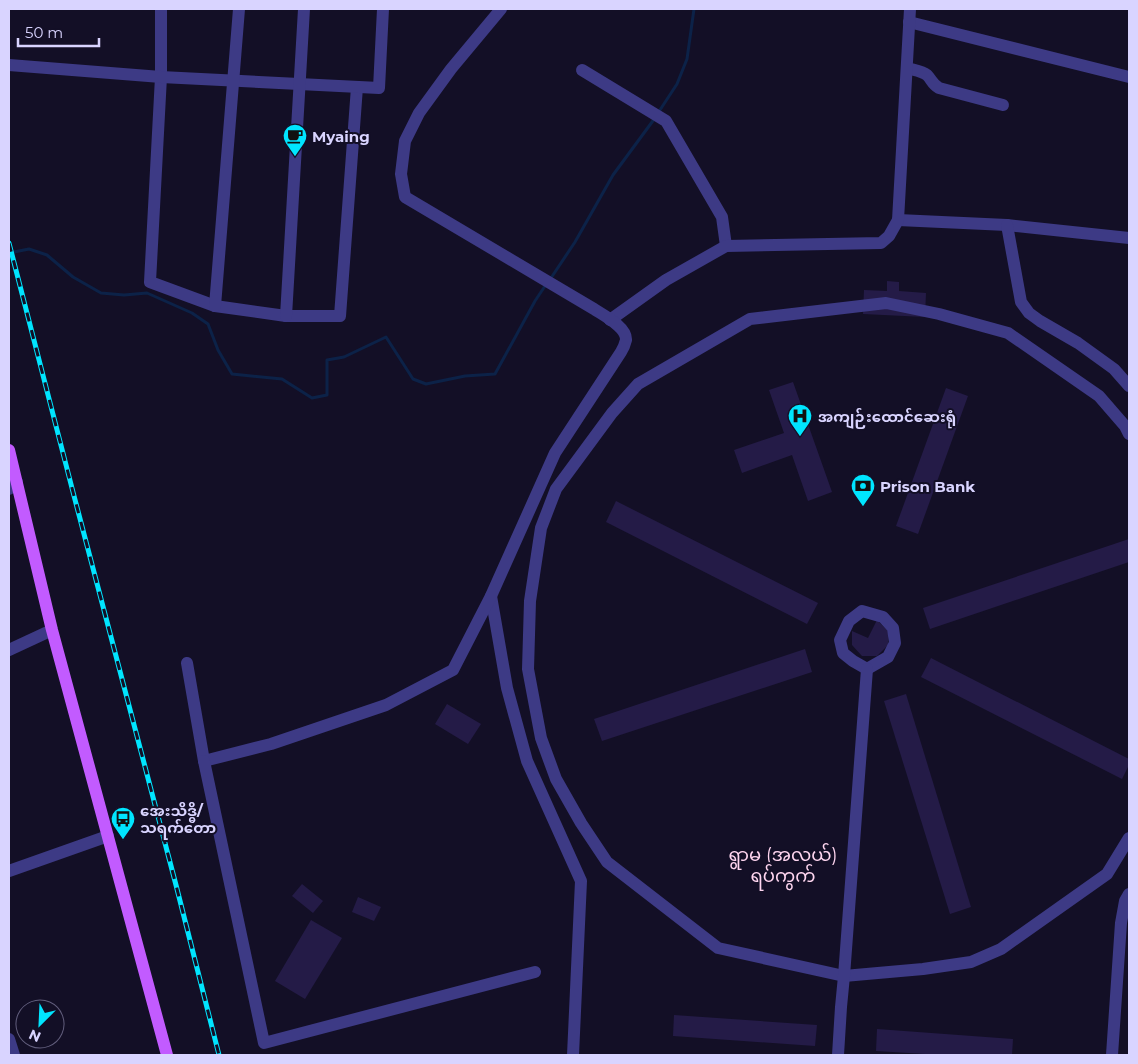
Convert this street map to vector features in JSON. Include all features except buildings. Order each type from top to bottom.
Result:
[{"type":"main road","points":[[9,450],[13,486],[167,1055]]},
{"type":"street","points":[[161,9],[161,77],[150,282],[215,306],[286,316],[340,316],[357,87]]},
{"type":"street","points":[[215,306],[239,9]]},
{"type":"street","points":[[286,316],[304,9]]},
{"type":"street","points":[[9,65],[161,77],[379,88],[383,9]]},
{"type":"street","points":[[204,762],[271,744],[386,704],[454,670],[491,596],[555,453],[621,352],[626,340],[624,332],[610,320],[405,197],[401,174],[405,141],[419,113],[500,9]]},
{"type":"street","points":[[610,320],[666,280],[726,246],[880,243],[889,236],[898,220],[910,9]]},
{"type":"street","points":[[909,22],[1129,77]]},
{"type":"street","points":[[906,68],[925,73],[933,84],[939,88],[1003,105]]},
{"type":"street","points":[[582,70],[666,121],[722,217],[726,246]]},
{"type":"street","points":[[898,220],[1007,225],[1129,238]]},
{"type":"street","points":[[1007,225],[1021,302],[1028,313],[1078,343],[1114,369],[1129,386]]},
{"type":"street","points":[[1129,434],[1125,426],[1098,396],[1008,333],[939,314],[886,303],[750,319],[638,384],[612,413],[556,489],[541,528],[530,601],[528,669],[542,738],[556,779],[607,862],[718,948],[844,976],[923,969],[971,962],[1001,949],[1107,874],[1129,838]]},
{"type":"street","points":[[491,596],[507,688],[527,761],[581,881],[573,1055]]},
{"type":"street","points":[[862,611],[883,617],[893,628],[895,643],[888,657],[867,669],[853,662],[843,653],[840,640],[849,621],[862,611]]},
{"type":"street","points":[[9,650],[52,630]]},
{"type":"street","points":[[187,663],[204,762],[264,1043],[535,972]]},
{"type":"street","points":[[838,1055],[867,669]]},
{"type":"street","points":[[9,871],[108,836]]},
{"type":"street","points":[[1112,1055],[1122,923],[1125,901],[1129,894]]},
{"type":"street","points":[[9,1040],[14,1055]]},
{"type":"waterway","points":[[658,113],[677,84],[687,59],[694,9]]},
{"type":"waterway","points":[[551,278],[575,242],[613,175],[655,118]]},
{"type":"waterway","points":[[9,253],[29,249],[47,255],[73,277],[101,293],[124,295],[147,293],[192,313],[208,324],[218,350],[232,374],[282,379],[312,398],[327,395],[327,360],[344,357],[386,337],[413,379],[426,384],[465,376],[495,374],[547,283]]},
{"type":"railway","points":[[9,243],[219,1055]]},
{"type":"place","name":"Myaing","points":[[295,157]]},
{"type":"place","name":"အကျဉ်းထောင်ဆေးရုံ","points":[[800,437]]},
{"type":"place","name":"Prison Bank","points":[[863,507]]},
{"type":"place","name":"အေးသိဒ္ဓိ/ သရက်တော","points":[[123,840]]},
{"type":"district","name":"ရွာမ (အလယ်) ရပ်ကွက်","points":[[783,865]]}]
